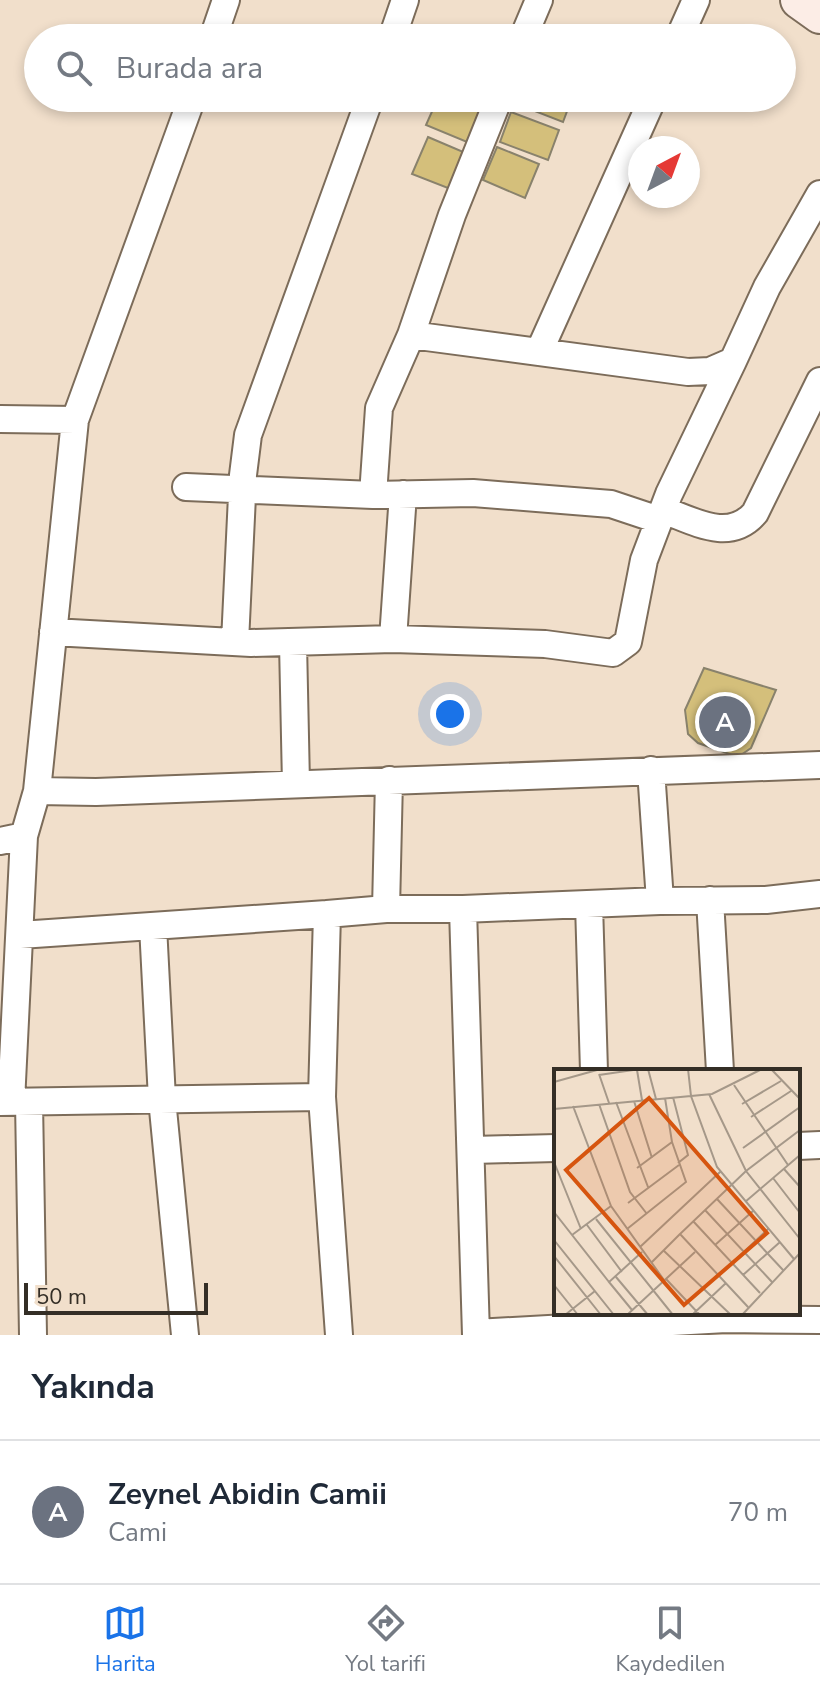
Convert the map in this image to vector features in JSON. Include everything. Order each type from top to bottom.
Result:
[{"type":"street","points":[[218,24],[226,0]]},
{"type":"street","points":[[397,24],[405,0]]},
{"type":"street","points":[[529,24],[539,0]]},
{"type":"street","points":[[685,24],[696,0]]},
{"type":"street","points":[[799,0],[820,15]]},
{"type":"street","points":[[33,1335],[13,1102],[20,935],[12,838],[37,791],[75,420],[187,112]]},
{"type":"street","points":[[235,642],[242,490],[248,435],[365,112]]},
{"type":"street","points":[[373,495],[379,408],[411,335],[452,215],[493,112]]},
{"type":"street","points":[[539,352],[647,112]]},
{"type":"street","points":[[53,632],[235,642],[393,639],[545,644],[613,653],[628,642],[644,560],[661,515],[767,287],[820,194]]},
{"type":"street","points":[[411,335],[688,372],[710,371],[733,361]]},
{"type":"street","points":[[186,487],[373,495],[473,493],[611,504],[731,529],[746,524],[755,513],[820,381]]},
{"type":"street","points":[[0,419],[75,420]]},
{"type":"street","points":[[393,639],[403,494]]},
{"type":"street","points":[[293,643],[296,784]]},
{"type":"street","points":[[37,791],[96,792],[820,765]]},
{"type":"street","points":[[651,770],[660,901]]},
{"type":"street","points":[[386,909],[389,780]]},
{"type":"street","points":[[20,935],[386,909],[766,900],[820,894]]},
{"type":"street","points":[[710,900],[720,1069]]},
{"type":"street","points":[[589,904],[594,1069]]},
{"type":"street","points":[[463,909],[476,1334],[602,1325],[820,1320]]},
{"type":"street","points":[[327,914],[322,1097],[339,1335]]},
{"type":"street","points":[[153,926],[162,1099],[185,1335]]},
{"type":"street","points":[[13,1102],[322,1097]]},
{"type":"street","points":[[800,1146],[820,1145]]},
{"type":"street","points":[[472,1150],[554,1148]]},
{"type":"building","points":[[432,112],[480,112],[467,142],[426,125]]},
{"type":"building","points":[[511,112],[559,130],[548,160],[500,142]]},
{"type":"building","points":[[537,112],[567,112],[563,122]]},
{"type":"building","points":[[428,137],[468,154],[453,190],[412,174]]},
{"type":"building","points":[[497,147],[539,164],[525,198],[483,180]]},
{"type":"building","points":[[704,668],[776,690],[751,748],[738,757],[698,743],[688,734],[685,710]]},
{"type":"place","name":"Zeynel Abidin Camii","points":[[725,722]]}]
